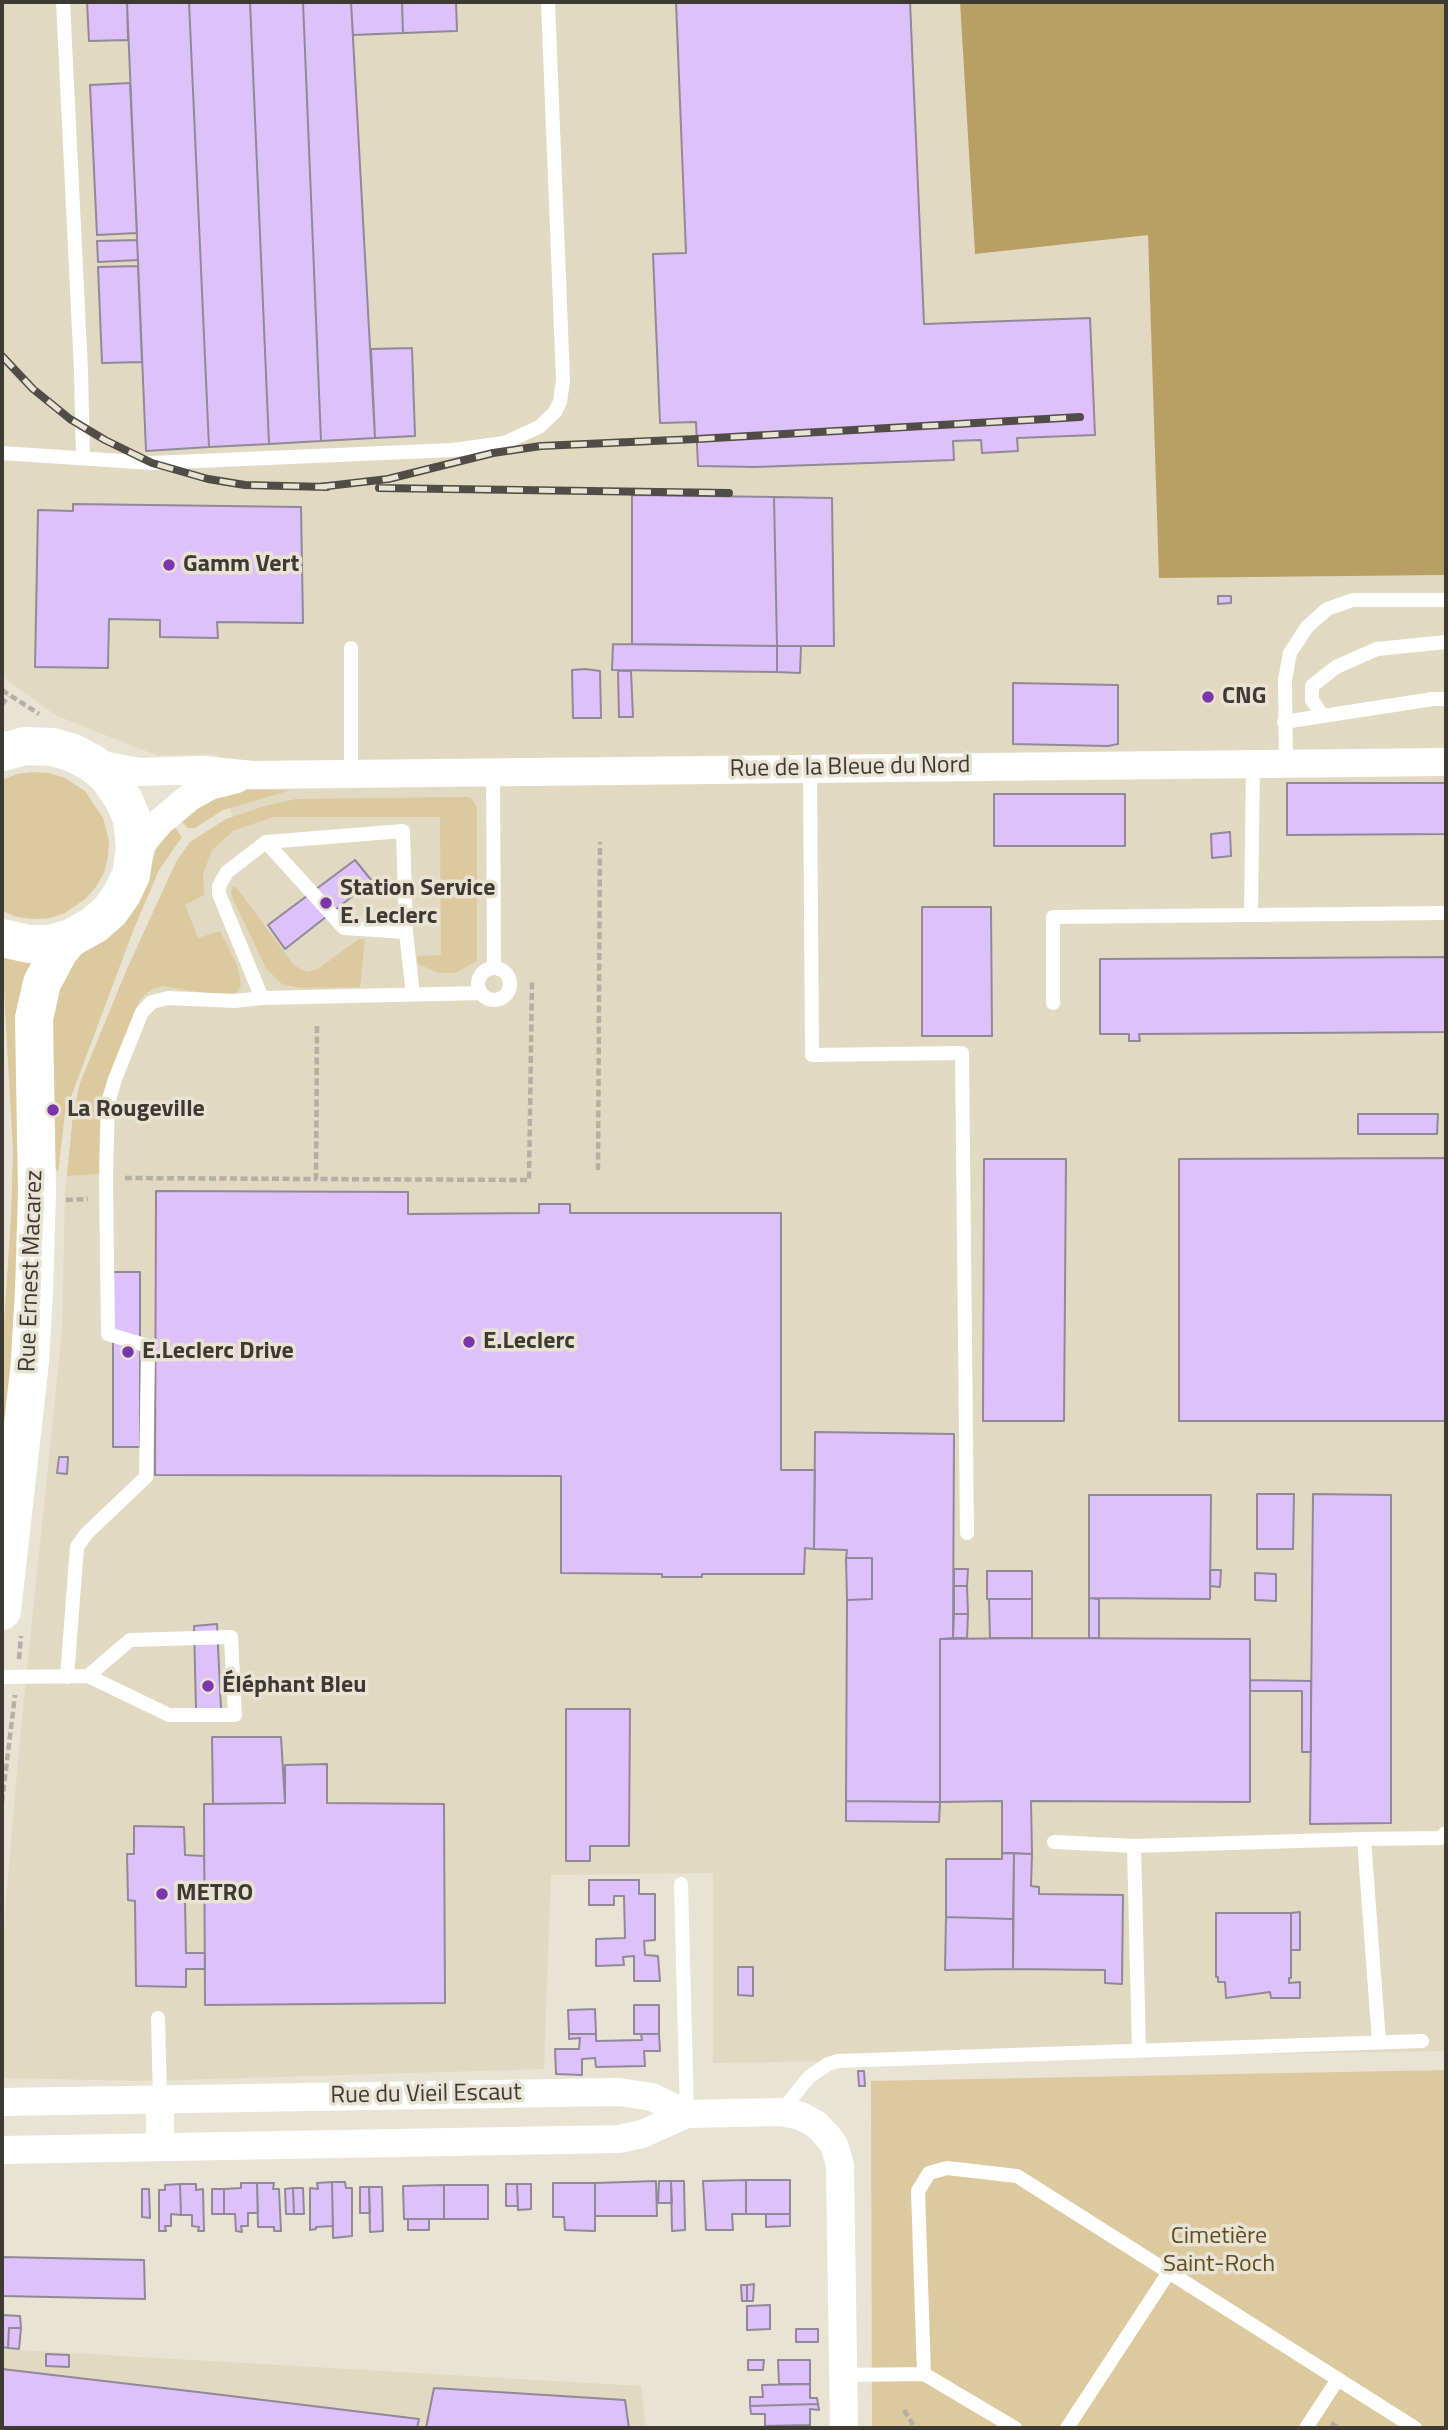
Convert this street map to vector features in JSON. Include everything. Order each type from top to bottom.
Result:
[{"type":"main road","name":"Rue Ernest Macarez","points":[[2,938],[29,944],[49,944],[69,939],[94,925],[114,906],[131,875],[135,851],[132,819],[124,800],[108,776],[49,733],[5,711]]},
{"type":"main road","name":"Rue Ernest Macarez","points":[[2,752],[25,746],[49,733]]},
{"type":"main road","name":"Rue Ernest Macarez","points":[[2,1611],[30,1362],[35,1279],[37,1192],[34,1018],[42,983],[59,951],[69,939]]},
{"type":"street","name":"Rue de la Bleue du Nord","points":[[92,763],[139,772],[202,770],[253,775],[351,775],[1446,762]]},
{"type":"street","name":"Rue de la Bleue du Nord","points":[[135,851],[160,822],[190,797],[210,786],[253,775]]},
{"type":"street","name":"Rue du Vieil Escaut","points":[[2,2102],[619,2092],[652,2097],[687,2114]]},
{"type":"street","points":[[160,2099],[160,2147]]},
{"type":"street","name":"Rue du Vieil Escaut","points":[[2,2150],[619,2139],[642,2134],[687,2114],[781,2112],[801,2116],[817,2125],[834,2145],[840,2165],[844,2428]]},
{"type":"lane","points":[[63,2],[83,458]]},
{"type":"lane","points":[[2,453],[152,463],[466,449],[518,439],[548,419],[559,402],[563,380],[548,2]]},
{"type":"lane","points":[[1286,763],[1284,680],[1290,653],[1307,627],[1327,609],[1353,600],[1446,600]]},
{"type":"lane","points":[[1322,715],[1312,700],[1312,686],[1336,667],[1377,649],[1446,642]]},
{"type":"lane","points":[[351,648],[351,775]]},
{"type":"lane","points":[[1284,722],[1446,699]]},
{"type":"lane","points":[[1251,915],[1253,763]]},
{"type":"lane","points":[[810,769],[812,1055],[962,1053],[967,1533]]},
{"type":"lane","points":[[493,773],[494,968]]},
{"type":"lane","points":[[262,998],[219,894],[219,886],[227,873],[266,842],[403,831],[406,932],[413,995]]},
{"type":"lane","points":[[266,842],[344,928],[406,932]]},
{"type":"lane","points":[[1053,1003],[1053,917],[1446,913]]},
{"type":"lane","points":[[494,968],[500,969],[508,977],[509,989],[502,999],[495,1000],[485,997],[478,988],[480,976],[494,968]]},
{"type":"lane","points":[[67,1677],[77,1548],[86,1534],[146,1476],[148,1346],[108,1334],[106,1178],[108,1103],[115,1079],[146,1007],[159,999],[168,998],[235,1001],[262,998],[481,993]]},
{"type":"lane","points":[[2,1678],[88,1676],[169,1715],[235,1715],[231,1637],[130,1640],[88,1676]]},
{"type":"lane","points":[[1054,1842],[1134,1846],[1440,1838],[1446,1833]]},
{"type":"lane","points":[[1364,1839],[1379,2042]]},
{"type":"lane","points":[[1134,1846],[1139,2051]]},
{"type":"lane","points":[[681,1884],[687,2114]]},
{"type":"lane","points":[[158,2018],[160,2099]]},
{"type":"lane","points":[[781,2112],[809,2077],[828,2064],[838,2061],[1422,2041]]},
{"type":"lane","points":[[924,2374],[918,2191],[929,2173],[947,2168],[1017,2176],[1415,2428]]},
{"type":"lane","points":[[1067,2428],[1169,2272]]},
{"type":"lane","points":[[844,2375],[924,2374],[1015,2428]]},
{"type":"lane","points":[[1306,2428],[1338,2379]]},
{"type":"path","points":[[2,690],[5,711]]},
{"type":"path","points":[[2,705],[5,711],[49,733]]},
{"type":"path","points":[[598,1170],[600,842]]},
{"type":"path","points":[[64,1200],[88,1200],[88,1178],[529,1180],[533,982]]},
{"type":"path","points":[[316,1179],[317,1026]]},
{"type":"path","points":[[904,2410],[915,2428]]},
{"type":"shaded area","points":[[2,2],[960,2],[975,254],[1148,234],[1160,578],[1446,575],[1446,2051],[713,2063],[713,1873],[551,1875],[544,2069],[144,2081],[2,2078],[2,1948],[20,1737],[62,1331],[65,1193],[73,1115],[80,1083],[127,969],[176,862],[190,842],[234,823],[217,754],[158,756],[55,715],[2,676]]},
{"type":"shaded area","points":[[960,2],[1446,2],[1446,575],[1159,578],[1148,235],[975,254]]},
{"type":"shaded area","points":[[2,2349],[641,2386],[646,2428],[2,2428]]},
{"type":"green space","points":[[33,772],[65,778],[85,791],[103,818],[109,841],[104,873],[85,899],[65,913],[34,919],[17,917],[2,911],[2,780]]},
{"type":"green space","points":[[246,790],[291,790],[223,810],[195,828],[188,828],[178,818],[217,794]]},
{"type":"green space","points":[[468,797],[477,807],[477,961],[455,973],[439,973],[418,964],[417,956],[441,955],[440,817],[273,817],[233,831],[212,850],[203,874],[204,895],[185,905],[198,938],[220,931],[238,967],[241,985],[237,992],[228,997],[162,986],[152,989],[141,998],[100,1100],[99,1174],[67,1176],[73,1115],[80,1083],[127,969],[176,862],[190,842],[226,819],[296,799]]},
{"type":"green space","points":[[172,823],[182,837],[159,870],[133,931],[65,1113],[58,1173],[54,1165],[47,1049],[65,964],[151,865],[156,850]]},
{"type":"green space","points":[[233,887],[236,887],[294,965],[302,970],[308,972],[318,969],[359,939],[365,939],[360,987],[300,988],[282,984],[266,968],[233,899]]},
{"type":"green space","points":[[2,955],[37,960],[2,1490],[2,1351],[13,1150]]},
{"type":"green space","name":"Cimetière Saint-Roch","points":[[1446,2070],[1446,2428],[872,2428],[871,2081]]},
{"type":"building","points":[[87,2],[127,2],[128,40],[89,41]]},
{"type":"building","points":[[127,2],[189,2],[209,447],[146,451]]},
{"type":"building","points":[[189,2],[250,2],[269,444],[209,447]]},
{"type":"building","points":[[250,2],[303,2],[321,441],[269,444]]},
{"type":"building","points":[[303,2],[351,2],[375,438],[321,441]]},
{"type":"building","points":[[351,2],[402,2],[403,33],[353,35]]},
{"type":"building","points":[[402,2],[456,2],[457,31],[403,33]]},
{"type":"building","points":[[676,2],[910,2],[924,324],[1090,318],[1095,435],[1017,438],[1018,451],[982,453],[981,440],[953,441],[954,460],[755,467],[698,466],[696,422],[660,423],[653,254],[686,253]]},
{"type":"building","points":[[130,83],[137,233],[97,235],[90,85]]},
{"type":"building","points":[[137,240],[138,260],[98,262],[97,241]]},
{"type":"building","points":[[138,266],[142,362],[102,363],[98,267]]},
{"type":"building","points":[[412,348],[415,436],[375,438],[371,349]]},
{"type":"building","points":[[632,495],[774,497],[777,646],[632,644]]},
{"type":"building","points":[[774,497],[832,498],[834,646],[777,646]]},
{"type":"building","name":"Gamm Vert","points":[[73,504],[301,507],[303,623],[217,622],[218,638],[160,637],[160,620],[109,619],[108,668],[35,667],[38,510],[73,511]]},
{"type":"building","points":[[1218,596],[1231,596],[1231,603],[1218,604]]},
{"type":"building","points":[[613,644],[777,646],[777,672],[612,670]]},
{"type":"building","points":[[777,646],[801,646],[800,673],[777,672]]},
{"type":"building","points":[[572,670],[600,671],[601,718],[573,718]]},
{"type":"building","points":[[618,671],[631,671],[633,717],[619,717]]},
{"type":"building","points":[[1013,683],[1118,685],[1118,744],[1013,744]]},
{"type":"building","points":[[1287,783],[1446,783],[1446,834],[1287,835]]},
{"type":"building","points":[[994,794],[1125,794],[1125,846],[994,846]]},
{"type":"building","points":[[1230,832],[1231,856],[1212,858],[1211,834]]},
{"type":"building","points":[[355,860],[372,881],[285,949],[268,925]]},
{"type":"building","points":[[922,907],[991,907],[992,1036],[922,1036]]},
{"type":"building","points":[[1446,957],[1446,1032],[1139,1034],[1140,1041],[1129,1041],[1129,1034],[1100,1034],[1100,959]]},
{"type":"building","points":[[1358,1114],[1438,1114],[1437,1134],[1358,1134]]},
{"type":"building","points":[[1446,1158],[1446,1421],[1179,1421],[1179,1159]]},
{"type":"building","points":[[984,1159],[1066,1159],[1064,1421],[983,1421]]},
{"type":"building","name":"E.Leclerc","points":[[156,1191],[408,1192],[408,1214],[539,1213],[539,1204],[570,1204],[570,1213],[781,1213],[781,1470],[815,1470],[814,1549],[805,1548],[804,1574],[702,1574],[702,1577],[662,1577],[662,1574],[561,1573],[561,1476],[155,1475]]},
{"type":"building","points":[[113,1272],[140,1272],[140,1447],[113,1447]]},
{"type":"building","points":[[815,1432],[954,1434],[953,1638],[940,1639],[940,1802],[846,1801],[847,1600],[872,1599],[872,1558],[846,1558],[847,1550],[814,1549]]},
{"type":"building","points":[[59,1457],[68,1457],[67,1474],[57,1473]]},
{"type":"building","points":[[1257,1494],[1294,1494],[1293,1549],[1257,1549]]},
{"type":"building","points":[[1313,1494],[1391,1495],[1391,1823],[1310,1824]]},
{"type":"building","points":[[1089,1495],[1211,1495],[1210,1599],[1089,1598]]},
{"type":"building","points":[[846,1558],[872,1558],[872,1599],[847,1600]]},
{"type":"building","points":[[954,1569],[968,1569],[967,1586],[954,1586]]},
{"type":"building","points":[[1210,1570],[1221,1570],[1220,1587],[1210,1586]]},
{"type":"building","points":[[987,1571],[1032,1571],[1032,1599],[987,1599]]},
{"type":"building","points":[[1255,1573],[1276,1574],[1276,1601],[1255,1600]]},
{"type":"building","points":[[954,1586],[967,1586],[968,1614],[954,1614]]},
{"type":"building","points":[[1089,1598],[1099,1599],[1099,1638],[1089,1638]]},
{"type":"building","points":[[989,1599],[1032,1599],[1032,1638],[990,1638]]},
{"type":"building","points":[[954,1614],[968,1614],[967,1638],[953,1638]]},
{"type":"building","name":"Éléphant Bleu","points":[[217,1624],[221,1709],[196,1710],[194,1626]]},
{"type":"building","points":[[940,1639],[1250,1639],[1250,1802],[1031,1801],[1032,1854],[1002,1853],[1002,1801],[940,1802]]},
{"type":"building","points":[[1250,1680],[1311,1681],[1311,1752],[1302,1752],[1302,1691],[1250,1691]]},
{"type":"building","points":[[566,1709],[630,1709],[629,1846],[590,1846],[590,1861],[566,1861]]},
{"type":"building","points":[[212,1737],[281,1737],[285,1803],[213,1804]]},
{"type":"building","points":[[327,1764],[327,1803],[444,1804],[445,2003],[205,2005],[204,1804],[285,1803],[285,1765]]},
{"type":"building","points":[[846,1801],[940,1802],[939,1822],[846,1821]]},
{"type":"building","points":[[134,1826],[184,1827],[185,1855],[204,1856],[205,1901],[185,1901],[186,1953],[205,1953],[205,1969],[186,1969],[186,1987],[136,1986],[135,1901],[128,1900],[127,1854],[134,1854]]},
{"type":"building","points":[[1002,1853],[1014,1853],[1013,1919],[946,1917],[946,1859],[1002,1859]]},
{"type":"building","points":[[1014,1853],[1032,1854],[1031,1886],[1039,1887],[1039,1894],[1123,1895],[1122,1984],[1105,1983],[1105,1970],[1013,1969]]},
{"type":"building","points":[[589,1880],[639,1880],[639,1894],[655,1894],[655,1940],[644,1941],[645,1955],[658,1956],[660,1981],[634,1981],[634,1956],[623,1957],[624,1965],[596,1966],[596,1939],[625,1938],[624,1896],[614,1896],[614,1905],[589,1905]]},
{"type":"building","points":[[1300,1912],[1300,1950],[1291,1950],[1291,1913]]},
{"type":"building","points":[[1216,1913],[1291,1913],[1289,1983],[1300,1982],[1300,1998],[1271,1998],[1270,1992],[1226,1998],[1225,1982],[1218,1982],[1216,1977]]},
{"type":"building","points":[[946,1917],[1013,1919],[1013,1969],[945,1970]]},
{"type":"building","points":[[738,1967],[753,1967],[753,1996],[738,1995]]},
{"type":"building","points":[[634,2005],[659,2005],[659,2034],[634,2034]]},
{"type":"building","points":[[595,2009],[596,2034],[569,2034],[568,2010]]},
{"type":"building","points":[[569,2034],[596,2034],[596,2041],[642,2040],[641,2034],[659,2034],[660,2051],[644,2051],[645,2066],[596,2067],[595,2058],[582,2059],[582,2075],[556,2074],[555,2049],[579,2049],[580,2038],[569,2039]]},
{"type":"building","points":[[858,2071],[864,2071],[865,2086],[859,2086]]},
{"type":"building","points":[[3,2178],[3,2223],[2,2223]]},
{"type":"building","points":[[746,2180],[746,2214],[732,2214],[733,2230],[706,2230],[703,2181]]},
{"type":"building","points":[[746,2180],[790,2180],[790,2214],[746,2214]]},
{"type":"building","points":[[656,2181],[657,2216],[595,2216],[595,2183]]},
{"type":"building","points":[[659,2181],[671,2181],[672,2203],[658,2203]]},
{"type":"building","points":[[671,2181],[684,2181],[685,2230],[672,2231]]},
{"type":"building","points":[[332,2182],[333,2226],[310,2230],[310,2188],[318,2189],[317,2183]]},
{"type":"building","points":[[332,2182],[345,2182],[346,2188],[352,2188],[352,2236],[333,2238]]},
{"type":"building","points":[[241,2183],[257,2183],[258,2213],[248,2213],[248,2226],[241,2226],[242,2232],[236,2231],[235,2214],[224,2214],[224,2189],[241,2188]]},
{"type":"building","points":[[257,2183],[274,2183],[273,2189],[279,2189],[281,2231],[274,2231],[274,2227],[258,2227]]},
{"type":"building","points":[[553,2183],[595,2183],[595,2231],[565,2230],[564,2217],[553,2217]]},
{"type":"building","points":[[180,2184],[196,2184],[196,2190],[203,2189],[204,2231],[198,2231],[199,2227],[192,2226],[192,2215],[181,2215]]},
{"type":"building","points":[[180,2184],[181,2215],[171,2214],[171,2226],[165,2226],[166,2231],[159,2231],[159,2190],[165,2190],[165,2185]]},
{"type":"building","points":[[506,2184],[517,2184],[518,2206],[506,2206]]},
{"type":"building","points":[[517,2184],[531,2184],[531,2209],[518,2210]]},
{"type":"building","points":[[444,2185],[444,2219],[404,2219],[403,2186]]},
{"type":"building","points":[[444,2185],[488,2185],[488,2219],[444,2219]]},
{"type":"building","points":[[360,2187],[369,2187],[370,2213],[360,2213]]},
{"type":"building","points":[[369,2187],[382,2187],[383,2231],[370,2232]]},
{"type":"building","points":[[293,2188],[303,2188],[304,2214],[294,2214]]},
{"type":"building","points":[[293,2188],[294,2214],[286,2214],[285,2189]]},
{"type":"building","points":[[142,2189],[149,2189],[150,2218],[142,2217]]},
{"type":"building","points":[[212,2189],[224,2189],[224,2214],[212,2214]]},
{"type":"building","points":[[766,2214],[790,2214],[790,2226],[766,2227]]},
{"type":"building","points":[[408,2219],[429,2219],[429,2230],[408,2230]]},
{"type":"building","points":[[2,2257],[144,2260],[145,2299],[2,2296]]},
{"type":"building","points":[[754,2284],[753,2301],[747,2301],[747,2285]]},
{"type":"building","points":[[741,2285],[747,2285],[747,2301],[742,2301]]},
{"type":"building","points":[[770,2305],[770,2329],[747,2330],[747,2306]]},
{"type":"building","points":[[2,2315],[20,2316],[21,2328],[9,2328],[8,2348],[2,2347]]},
{"type":"building","points":[[9,2328],[21,2328],[19,2349],[8,2348]]},
{"type":"building","points":[[796,2329],[818,2329],[818,2342],[796,2342]]},
{"type":"building","points":[[46,2354],[69,2355],[69,2367],[46,2366]]},
{"type":"building","points":[[748,2360],[764,2360],[763,2370],[748,2370]]},
{"type":"building","points":[[778,2360],[810,2360],[810,2384],[779,2384]]},
{"type":"building","points":[[2,2369],[419,2419],[417,2428],[2,2428]]},
{"type":"building","points":[[810,2384],[810,2398],[817,2398],[818,2404],[750,2406],[750,2397],[763,2397],[762,2385]]},
{"type":"building","points":[[434,2388],[625,2400],[629,2428],[426,2428]]},
{"type":"building","points":[[818,2404],[819,2410],[810,2409],[810,2425],[765,2426],[765,2414],[751,2414],[750,2406]]},
{"type":"building","points":[[810,2425],[810,2428],[765,2428],[765,2426]]},
{"type":"railway","points":[[2,356],[33,389],[70,419],[152,463],[208,479],[245,485],[327,487]]},
{"type":"railway","points":[[319,487],[388,479],[493,453],[541,446],[1080,417]]},
{"type":"railway","points":[[379,488],[729,493]]},
{"type":"place","name":"Gamm Vert","points":[[169,565]]},
{"type":"place","name":"CNG","points":[[1208,697]]},
{"type":"place","name":"Station Service E. Leclerc","points":[[326,903]]},
{"type":"place","name":"La Rougeville","points":[[53,1110]]},
{"type":"place","name":"E.Leclerc","points":[[469,1342]]},
{"type":"place","name":"E.Leclerc Drive","points":[[128,1352]]},
{"type":"place","name":"Éléphant Bleu","points":[[208,1686]]},
{"type":"place","name":"METRO","points":[[162,1894]]}]
